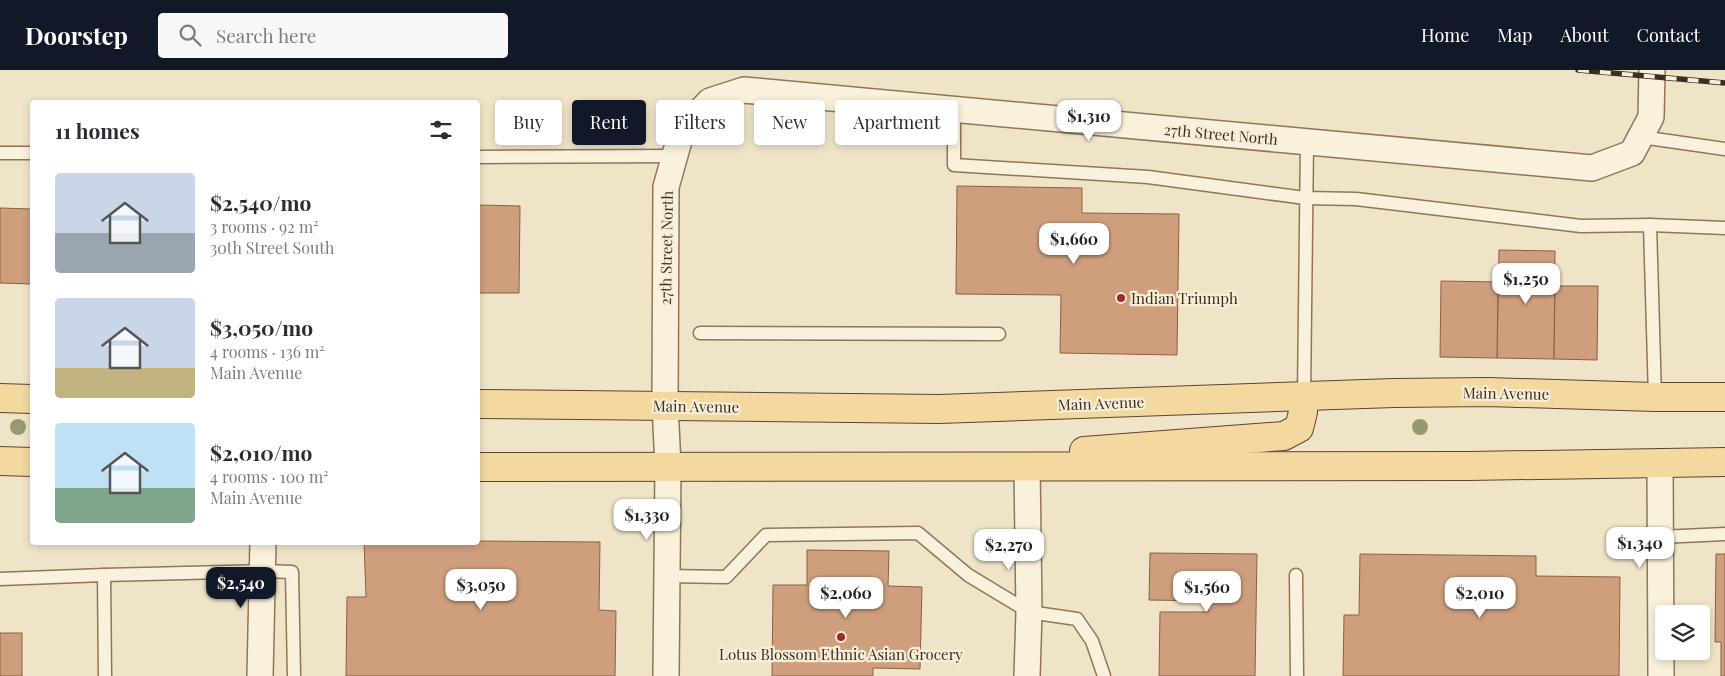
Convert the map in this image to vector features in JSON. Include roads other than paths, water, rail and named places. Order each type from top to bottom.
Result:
[{"type":"main road","name":"Main Avenue","points":[[480,404],[939,409],[1304,396],[1488,392],[1725,397]]},
{"type":"main road","points":[[972,466],[1108,448],[1284,436],[1299,428],[1304,396]]},
{"type":"main road","points":[[0,398],[30,398]]},
{"type":"main road","points":[[0,461],[30,462]]},
{"type":"main road","points":[[480,467],[1469,466],[1725,462]]},
{"type":"street","name":"27th Street North","points":[[958,109],[1592,168],[1632,153],[1651,117],[1652,70]]},
{"type":"street","name":"27th Street North","points":[[666,676],[668,466],[665,406],[666,187],[682,130],[710,101],[744,90],[855,100]]},
{"type":"street","points":[[1660,462],[1662,676]]},
{"type":"street","points":[[1027,467],[1028,676]]},
{"type":"street","points":[[260,676],[263,545]]},
{"type":"lane","points":[[1641,137],[1725,149]]},
{"type":"lane","points":[[1304,396],[1307,142]]},
{"type":"lane","points":[[954,145],[954,165],[1148,177],[1305,198],[1356,199],[1580,226],[1725,228]]},
{"type":"lane","points":[[0,153],[30,153]]},
{"type":"lane","points":[[480,157],[674,156]]},
{"type":"lane","points":[[1650,226],[1655,397]]},
{"type":"lane","points":[[700,333],[999,334]]},
{"type":"lane","points":[[667,576],[726,578],[766,535],[918,533],[968,575],[1029,612],[1077,619],[1092,641],[1104,676]]},
{"type":"lane","points":[[1660,537],[1725,534]]},
{"type":"lane","points":[[0,579],[262,571],[292,572],[294,676]]},
{"type":"lane","points":[[1296,574],[1297,676]]},
{"type":"lane","points":[[104,575],[105,676]]},
{"type":"railway","points":[[1578,70],[1725,83]]},
{"type":"place","name":"Indian Triumph","points":[[1121,298]]},
{"type":"place","name":"Lotus Blossom Ethnic Asian Grocery","points":[[841,637]]}]
